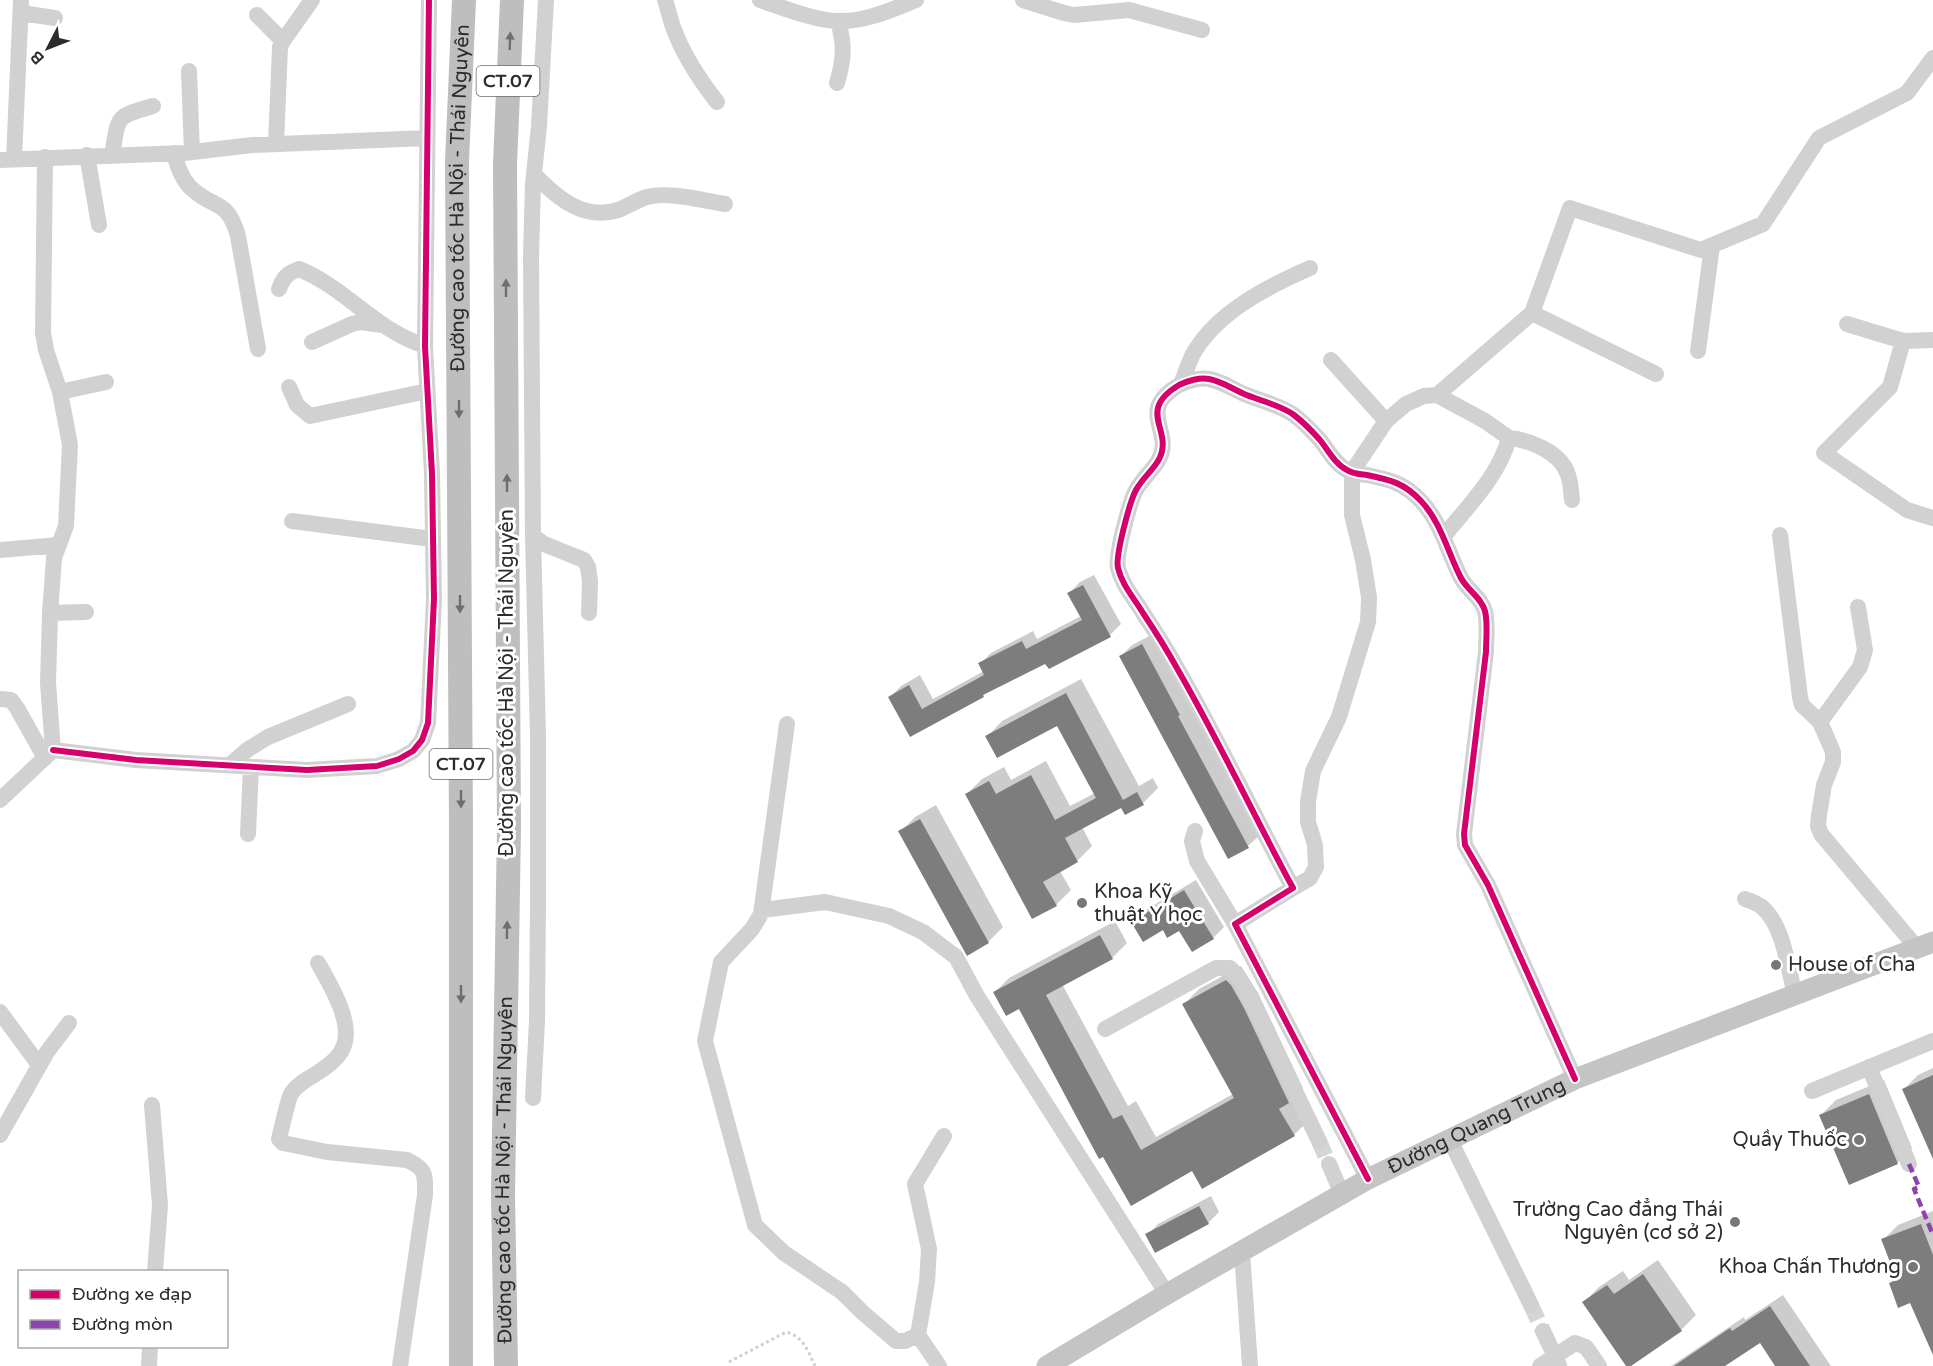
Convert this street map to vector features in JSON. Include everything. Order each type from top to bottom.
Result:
[{"type":"highway","name":"Đường cao tốc Hà Nội - Thái Nguyên","points":[[461,1366],[458,161],[464,0]]},
{"type":"highway","name":"Đường cao tốc Hà Nội - Thái Nguyên","points":[[506,1366],[503,1194],[508,804],[505,163],[512,0]]},
{"type":"main road","name":"Đường Quang Trung","points":[[1047,1366],[1167,1294],[1368,1179],[1575,1079],[1925,945]]},
{"type":"street","points":[[276,144],[280,51],[283,40],[312,0]]},
{"type":"street","points":[[0,800],[49,754],[307,771],[377,766],[399,759],[412,751],[422,740],[428,723],[434,599],[432,474],[425,346],[429,0]]},
{"type":"street","points":[[533,1098],[537,1021],[538,736],[533,536],[531,256],[534,174],[546,0]]},
{"type":"street","points":[[665,0],[687,59],[717,102]]},
{"type":"street","points":[[760,0],[838,21],[866,18],[916,0]]},
{"type":"street","points":[[1023,0],[1074,15],[1129,10],[1202,30]]},
{"type":"street","points":[[55,18],[21,6],[7,159],[174,153],[276,144],[427,138]]},
{"type":"street","points":[[257,15],[283,40]]},
{"type":"street","points":[[837,83],[844,49],[838,21]]},
{"type":"street","points":[[1437,395],[1532,313],[1570,208],[1701,250],[1712,246],[1763,224],[1819,138],[1907,93],[1933,58]]},
{"type":"street","points":[[189,71],[192,152]]},
{"type":"street","points":[[112,155],[122,116],[153,106]]},
{"type":"street","points":[[174,153],[177,166],[189,186],[198,194],[222,206],[234,221],[258,349]]},
{"type":"street","points":[[87,155],[99,225]]},
{"type":"street","points":[[45,157],[43,333],[46,350],[60,392],[70,446],[66,526],[54,558],[50,613],[49,754]]},
{"type":"street","points":[[534,174],[554,195],[588,213],[617,210],[648,196],[665,195],[726,204]]},
{"type":"street","points":[[1698,351],[1712,246]]},
{"type":"street","points":[[1181,384],[1195,350],[1215,326],[1245,302],[1290,276],[1310,268]]},
{"type":"street","points":[[279,289],[283,278],[299,269],[326,283],[383,326],[425,346]]},
{"type":"street","points":[[1532,313],[1656,374]]},
{"type":"street","points":[[312,342],[360,322],[383,326]]},
{"type":"street","points":[[1847,324],[1903,340],[1933,340]]},
{"type":"street","points":[[1903,340],[1890,387],[1824,453],[1907,510],[1933,518]]},
{"type":"street","points":[[1331,360],[1386,421]]},
{"type":"street","points":[[1293,888],[1180,673],[1123,583],[1116,564],[1129,504],[1137,488],[1161,456],[1158,403],[1181,384],[1198,379],[1208,378],[1219,381],[1292,414],[1318,438],[1339,464],[1352,472],[1394,481],[1407,487],[1434,518],[1462,579],[1468,589],[1480,599],[1486,622],[1486,652],[1465,845],[1488,885],[1575,1079]]},
{"type":"street","points":[[60,392],[106,382]]},
{"type":"street","points":[[289,387],[297,405],[310,416],[428,391]]},
{"type":"street","points":[[1235,924],[1310,878],[1316,867],[1315,845],[1308,822],[1308,802],[1313,771],[1340,717],[1368,622],[1369,597],[1352,515],[1352,472],[1386,421],[1406,404],[1424,396],[1437,395],[1485,421],[1509,438],[1521,439],[1551,454],[1568,474],[1572,500]]},
{"type":"street","points":[[1443,537],[1479,492],[1497,465],[1509,438]]},
{"type":"street","points":[[292,521],[432,539]]},
{"type":"street","points":[[533,536],[544,544],[584,560],[588,567],[589,613]]},
{"type":"street","points":[[1780,536],[1800,698],[1802,705],[1820,722],[1833,752],[1833,762],[1824,785],[1818,826],[1821,834],[1925,945]]},
{"type":"street","points":[[0,550],[59,545]]},
{"type":"street","points":[[1820,722],[1860,667],[1865,651],[1858,608]]},
{"type":"street","points":[[50,613],[86,612]]},
{"type":"street","points":[[0,699],[10,700],[49,754]]},
{"type":"street","points":[[230,765],[247,750],[268,737],[348,704]]},
{"type":"street","points":[[787,724],[762,910],[752,929],[721,962],[705,1041],[755,1225],[784,1253],[842,1292],[896,1341],[905,1341],[918,1335]]},
{"type":"street","points":[[248,834],[251,767]]},
{"type":"street","points":[[1195,831],[1192,841],[1194,854],[1235,924],[1368,1179]]},
{"type":"street","points":[[1745,899],[1761,907],[1782,940],[1795,995]]},
{"type":"street","points":[[762,910],[825,902],[889,916],[923,932],[956,957],[976,996],[1167,1294]]},
{"type":"street","points":[[318,963],[333,990],[345,1022],[345,1043],[338,1056],[305,1080],[290,1095],[279,1139],[283,1143],[327,1152],[407,1160],[419,1165],[424,1174],[425,1195],[400,1366]]},
{"type":"street","points":[[1105,1029],[1216,968],[1230,968],[1240,979],[1253,1003],[1319,1142]]},
{"type":"street","points":[[0,1012],[39,1065]]},
{"type":"street","points":[[0,1135],[47,1052],[69,1023]]},
{"type":"street","points":[[1812,1091],[1933,1041]]},
{"type":"street","points":[[1869,1067],[1909,1164]]},
{"type":"street","points":[[152,1105],[160,1205],[155,1270]]},
{"type":"street","points":[[939,1366],[918,1335],[927,1282],[929,1249],[915,1184],[944,1136]]},
{"type":"street","points":[[1450,1140],[1531,1305]]},
{"type":"street","points":[[1329,1164],[1342,1194]]},
{"type":"street","points":[[1242,1252],[1250,1366]]},
{"type":"street","points":[[1543,1331],[1551,1363],[1575,1343],[1586,1347],[1599,1366]]},
{"type":"street","points":[[148,1366],[150,1348]]},
{"type":"path","points":[[729,1362],[786,1332],[794,1334],[803,1341],[815,1366]]},
{"type":"building","points":[[1083,585],[1111,637],[1049,669],[1045,664],[983,695],[984,697],[910,737],[888,697],[909,685],[922,709],[984,675],[978,663],[1022,641],[1026,649],[1082,620],[1067,593]]},
{"type":"building","points":[[1142,644],[1249,848],[1228,859],[1119,656]]},
{"type":"building","points":[[1066,693],[1123,800],[1137,792],[1144,805],[1125,815],[1121,808],[1065,838],[1078,862],[1043,882],[1057,906],[1032,919],[965,794],[989,781],[996,794],[1031,775],[1055,820],[1096,798],[1057,726],[997,758],[985,736]]},
{"type":"building","points":[[920,819],[989,943],[967,956],[898,831]]},
{"type":"building","points":[[1184,890],[1214,939],[1192,952],[1179,931],[1167,938],[1163,930],[1143,942],[1131,922]]},
{"type":"building","points":[[1100,935],[1113,959],[1046,995],[1113,1119],[1122,1115],[1141,1150],[1234,1098],[1182,1004],[1226,980],[1244,1008],[1289,1103],[1279,1109],[1295,1136],[1202,1189],[1192,1171],[1131,1206],[1103,1157],[1099,1159],[1019,1009],[1006,1016],[993,992]]},
{"type":"building","points":[[1933,1075],[1933,1159],[1902,1089]]},
{"type":"building","name":"Quầy Thuốc","points":[[1869,1094],[1898,1164],[1849,1185],[1819,1115]]},
{"type":"building","points":[[1199,1206],[1209,1224],[1155,1253],[1145,1234]]},
{"type":"building","name":"Khoa Chấn Thương","points":[[1921,1224],[1933,1255],[1933,1355],[1910,1303],[1898,1308],[1889,1283],[1897,1280],[1881,1239]]},
{"type":"building","points":[[1643,1274],[1682,1331],[1631,1366],[1626,1366],[1582,1302],[1607,1285],[1614,1294]]},
{"type":"building","points":[[1770,1306],[1810,1366],[1775,1366],[1760,1343],[1725,1366],[1674,1366],[1730,1328],[1732,1331]]},
{"type":"tunnel","points":[[1319,1141],[1329,1164]]},
{"type":"tunnel","points":[[1531,1305],[1543,1331]]},
{"type":"marked path","points":[[1909,1164],[1919,1187],[1914,1189],[1933,1235]]},
{"type":"cycle path","points":[[53,750],[136,760],[307,770],[377,766],[399,759],[413,751],[422,740],[428,723],[434,599],[432,474],[425,346],[429,0]]},
{"type":"cycle path","points":[[1368,1179],[1235,924],[1293,888],[1193,697],[1125,586],[1118,568],[1121,541],[1133,496],[1158,461],[1162,450],[1163,440],[1157,413],[1159,404],[1179,385],[1198,379],[1213,380],[1289,411],[1314,433],[1335,461],[1343,467],[1352,472],[1403,486],[1421,501],[1434,518],[1461,578],[1483,606],[1486,621],[1486,652],[1464,834],[1465,845],[1488,885],[1575,1079]]},
{"type":"place","name":"Khoa Kỹ thuật Y học","points":[[1082,903]]},
{"type":"place","name":"House of Cha","points":[[1776,965]]},
{"type":"place","name":"Quầy Thuốc","points":[[1859,1140]]},
{"type":"place","name":"Trường Cao đẳng Thái Nguyên (cơ sở 2)","points":[[1735,1222]]},
{"type":"place","name":"Khoa Chấn Thương","points":[[1913,1267]]}]
